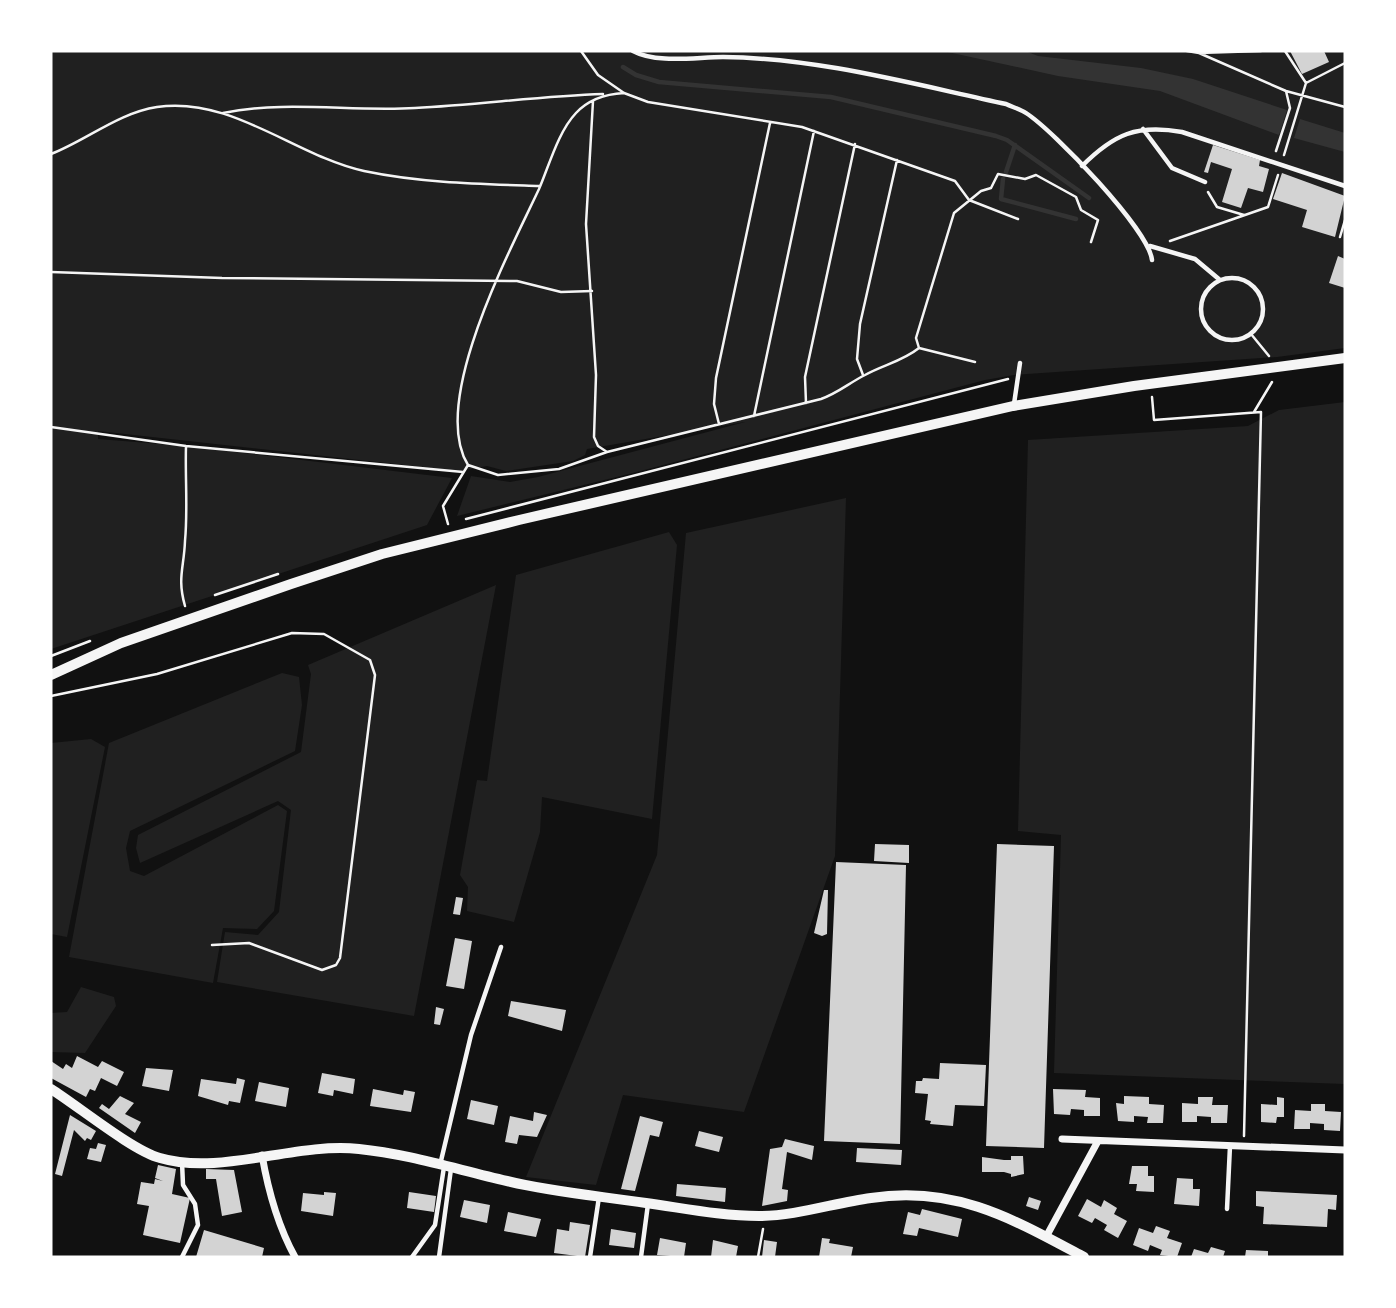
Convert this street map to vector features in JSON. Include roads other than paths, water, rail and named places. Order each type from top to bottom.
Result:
[{"type":"street","points":[[51,675],[121,643],[291,584],[382,554],[519,520],[1013,406],[1345,358]]},
{"type":"street","points":[[51,1089],[159,1158],[203,1163],[309,1148],[356,1149],[522,1185],[725,1214],[765,1215],[894,1195],[934,1195],[961,1200],[995,1212],[1084,1257]]},
{"type":"street","points":[[1062,1139],[1345,1150]]},
{"type":"street","points":[[1046,1237],[1098,1141]]},
{"type":"street","points":[[262,1155],[267,1184],[286,1241],[295,1257]]},
{"type":"lane","points":[[633,51],[661,57],[761,58],[823,65],[1006,104],[1026,113],[1104,187],[1150,246],[1152,260]]},
{"type":"lane","points":[[1082,166],[1102,145],[1143,129],[1157,127],[1182,132],[1345,186]]},
{"type":"lane","points":[[1143,129],[1172,168],[1205,182]]},
{"type":"lane","points":[[1150,246],[1195,259],[1220,280],[1243,279],[1251,284],[1262,300],[1264,309],[1258,327],[1241,339],[1221,338],[1212,333],[1201,315],[1205,294],[1220,280]]},
{"type":"lane","points":[[1013,406],[1020,363]]},
{"type":"lane","points":[[412,1257],[435,1225],[471,1035],[501,947]]},
{"type":"lane","points":[[1227,1209],[1230,1145]]},
{"type":"lane","points":[[182,1161],[183,1185],[195,1204],[198,1225],[182,1257]]},
{"type":"lane","points":[[439,1257],[445,1167]]},
{"type":"lane","points":[[590,1257],[599,1196]]},
{"type":"lane","points":[[641,1257],[648,1203]]},
{"type":"waterway","points":[[623,67],[636,75],[659,82],[831,97],[996,136],[1007,140],[1089,198]]},
{"type":"waterway","points":[[1006,172],[1015,145]]},
{"type":"waterway","points":[[1003,179],[1001,199],[1076,219]]}]
